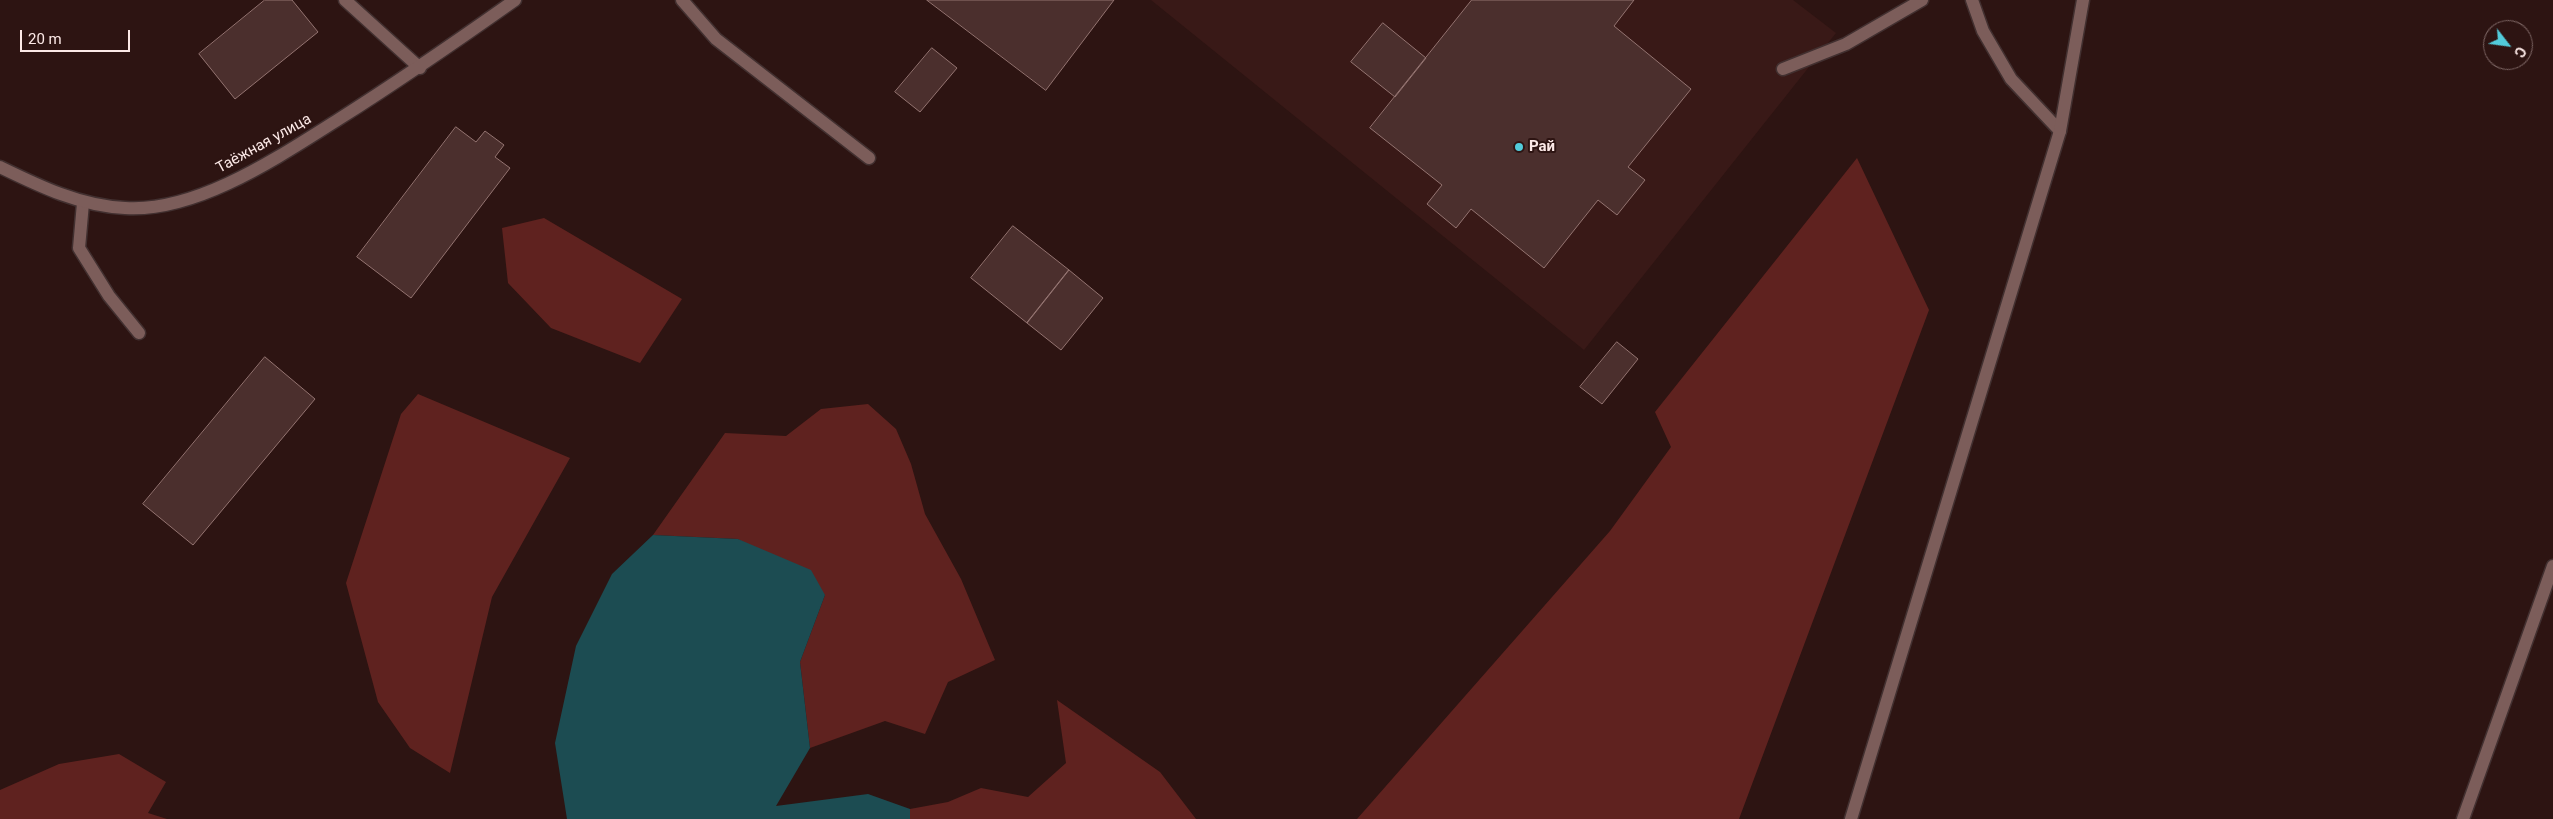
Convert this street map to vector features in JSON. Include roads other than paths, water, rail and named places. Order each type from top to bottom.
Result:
[{"type":"street","points":[[345,0],[420,68]]},
{"type":"street","name":"Таёжная улица","points":[[0,167],[83,202],[126,209],[170,204],[230,184],[281,156],[420,68],[515,0]]},
{"type":"street","points":[[682,0],[716,39],[869,158]]},
{"type":"street","points":[[1783,69],[1846,44],[1922,0]]},
{"type":"street","points":[[1972,0],[1983,31],[2011,79],[2060,130]]},
{"type":"street","points":[[1851,819],[2060,130],[2083,0]]},
{"type":"street","points":[[83,202],[79,248],[109,296],[139,333]]},
{"type":"street","points":[[2463,819],[2553,566]]},
{"type":"water","points":[[653,535],[738,539],[811,570],[825,595],[800,662],[810,748],[776,806],[868,794],[910,809],[910,819],[567,819],[555,743],[576,646],[612,574]]},
{"type":"place","name":"Рай","points":[[1519,147]]}]
